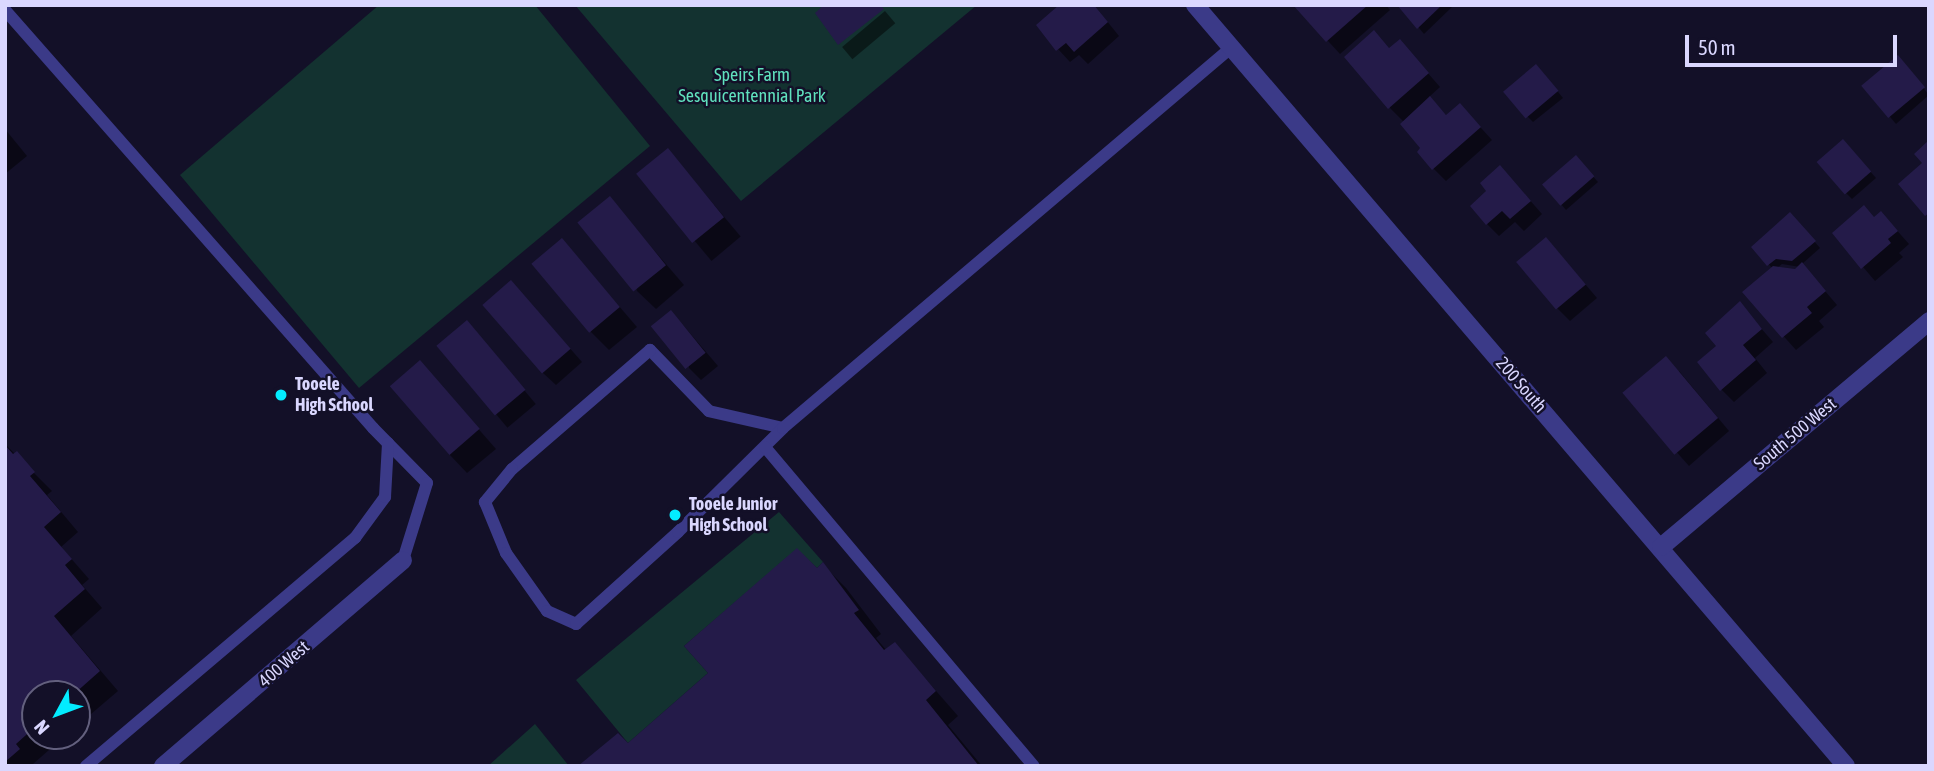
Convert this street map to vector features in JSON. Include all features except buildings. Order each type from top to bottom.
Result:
[{"type":"street","name":"200 South","points":[[1195,5],[1846,766]]},
{"type":"street","name":"South 500 West","points":[[1661,547],[1929,321]]},
{"type":"street","name":"400 West","points":[[163,766],[403,560]]},
{"type":"lane","points":[[5,10],[388,443],[427,483],[403,560]]},
{"type":"lane","points":[[783,428],[709,411],[650,350],[512,469],[485,502],[506,553],[547,611],[576,624],[678,532],[783,428],[1232,47]]},
{"type":"lane","points":[[86,766],[355,538],[385,497],[388,443]]},
{"type":"lane","points":[[765,446],[1034,766]]},
{"type":"green space","points":[[379,5],[535,5],[650,146],[359,388],[180,175]]},
{"type":"green space","name":"Speirs Farm Sesquicentennial Park","points":[[575,5],[977,5],[741,201]]},
{"type":"green space","points":[[779,512],[823,562],[817,568],[797,549],[684,646],[708,673],[628,743],[576,680]]},
{"type":"green space","points":[[535,724],[569,766],[488,766]]},
{"type":"place","name":"Tooele High School","points":[[281,395]]},
{"type":"place","name":"Tooele Junior High School","points":[[675,515]]}]
